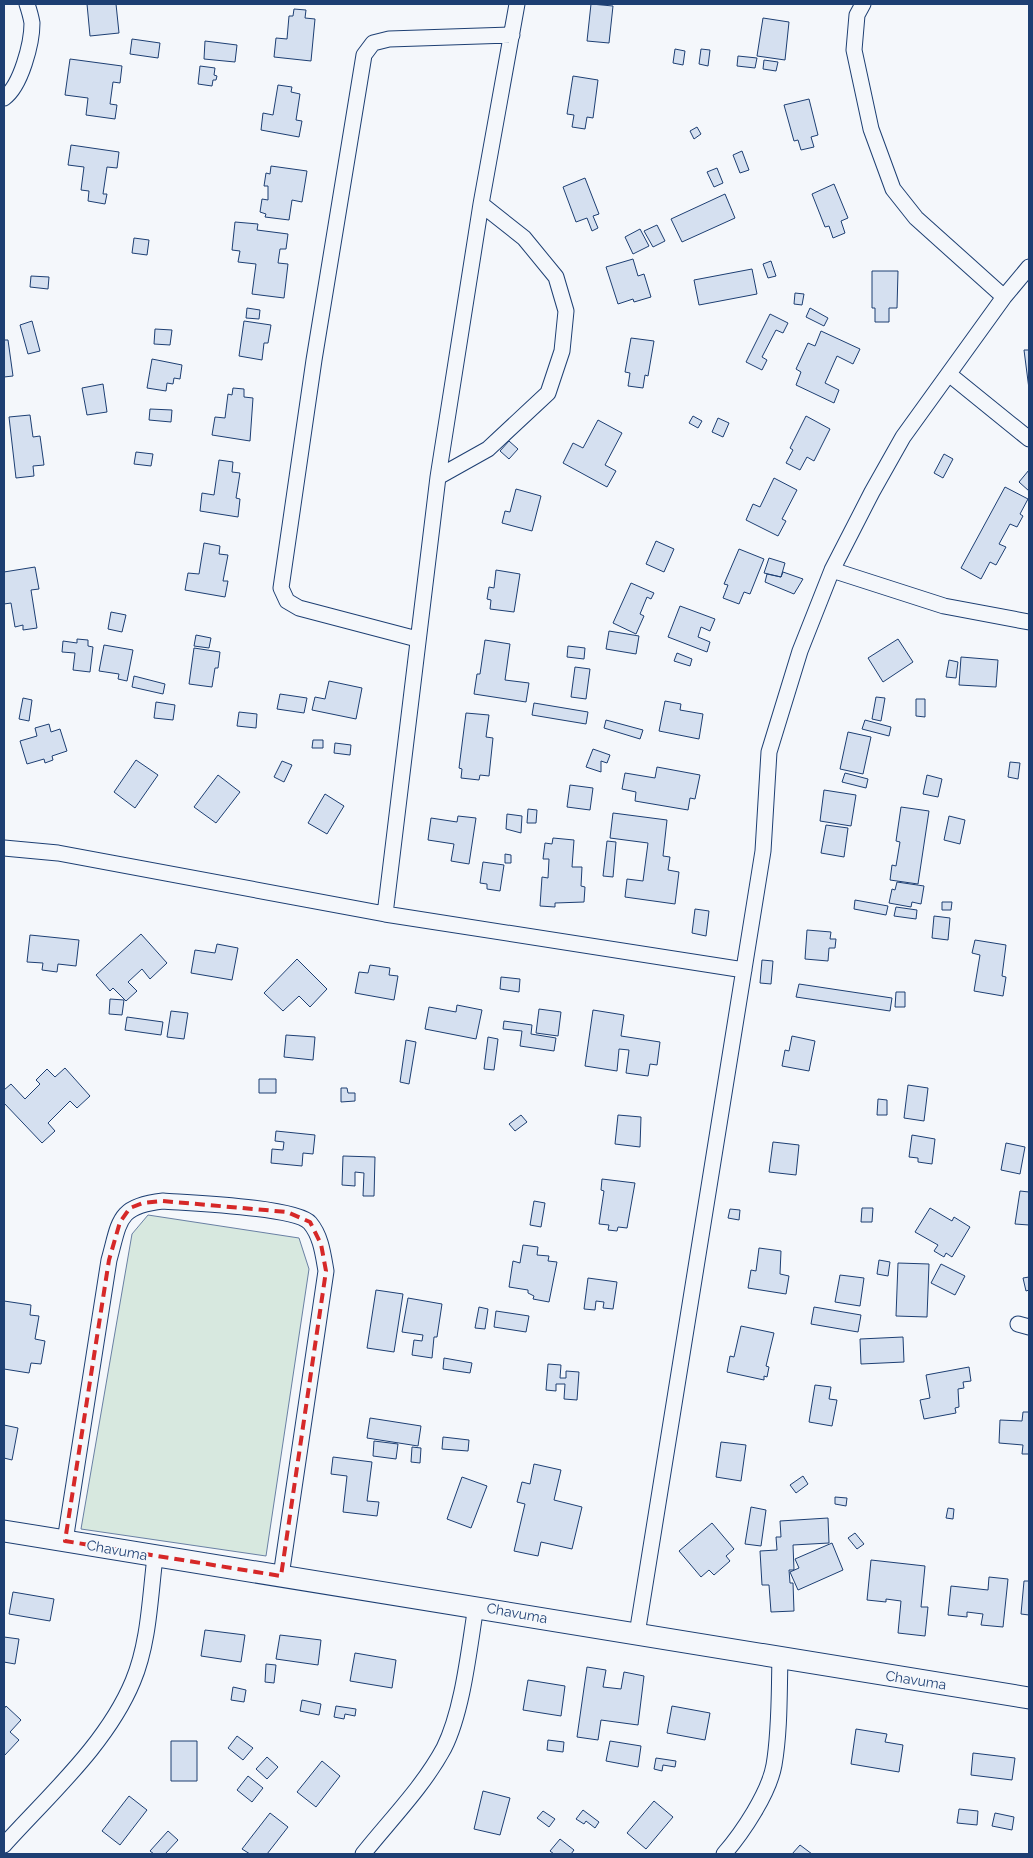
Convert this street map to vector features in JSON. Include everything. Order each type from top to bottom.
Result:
[{"type":"street","points":[[4,98],[10,94],[26,59],[32,23],[27,4]]},
{"type":"street","points":[[385,914],[438,477],[481,204],[517,4]]},
{"type":"street","points":[[863,4],[857,15],[854,50],[871,128],[893,189],[916,218],[1004,297]]},
{"type":"street","points":[[417,639],[299,608],[287,601],[281,588],[316,350],[364,55],[373,43],[389,39],[512,35]]},
{"type":"street","points":[[438,477],[488,449],[548,393],[562,351],[566,311],[556,276],[524,238],[481,204]]},
{"type":"street","points":[[637,1634],[763,850],[769,752],[800,651],[832,570],[872,492],[903,437],[950,375],[1004,297],[1029,267]]},
{"type":"street","points":[[950,375],[1029,439]]},
{"type":"street","points":[[832,570],[944,606],[1029,622]]},
{"type":"street","points":[[4,848],[58,853],[385,914],[744,970]]},
{"type":"street","points":[[64,1541],[109,1260],[120,1222],[130,1208],[142,1203],[163,1201],[287,1212],[310,1222],[321,1244],[326,1270],[281,1576]]},
{"type":"street","name":"Chavuma","points":[[4,1531],[155,1557],[476,1606],[1029,1698]]},
{"type":"street","points":[[4,1845],[87,1753],[111,1721],[133,1680],[143,1642],[155,1557]]},
{"type":"street","points":[[363,1854],[428,1773],[444,1746],[456,1713],[476,1606]]},
{"type":"street","points":[[724,1854],[755,1812],[774,1767],[779,1722],[780,1658]]},
{"type":"highlighted area","points":[[163,1201],[287,1212],[310,1222],[321,1244],[326,1271],[281,1576],[65,1541],[109,1260],[120,1222],[130,1208],[143,1203]]},
{"type":"shaded area","points":[[148,1215],[299,1238],[309,1269],[266,1556],[81,1529],[132,1234]]},
{"type":"building","points":[[87,4],[116,4],[119,33],[90,36]]},
{"type":"building","points":[[591,4],[613,6],[609,43],[587,41]]},
{"type":"building","points":[[294,9],[306,10],[305,18],[315,19],[311,61],[274,57],[276,38],[287,39],[289,16],[293,16]]},
{"type":"building","points":[[763,18],[789,22],[785,60],[757,56]]},
{"type":"building","points":[[132,39],[160,43],[158,58],[130,54]]},
{"type":"building","points":[[205,41],[237,45],[235,62],[204,59]]},
{"type":"building","points":[[675,49],[685,51],[683,65],[673,63]]},
{"type":"building","points":[[701,49],[710,50],[708,66],[699,64]]},
{"type":"building","points":[[738,56],[757,58],[755,68],[737,66]]},
{"type":"building","points":[[70,59],[122,66],[120,83],[113,82],[110,104],[117,105],[115,119],[86,115],[88,98],[65,95]]},
{"type":"building","points":[[764,60],[778,62],[776,71],[763,69]]},
{"type":"building","points":[[200,66],[215,68],[214,75],[217,76],[216,80],[213,80],[212,86],[198,84]]},
{"type":"building","points":[[573,76],[598,80],[593,118],[587,117],[585,129],[572,127],[574,115],[567,114]]},
{"type":"building","points":[[278,85],[292,87],[291,92],[300,94],[296,120],[302,121],[299,137],[261,130],[263,113],[273,115]]},
{"type":"building","points":[[809,99],[818,135],[811,137],[814,147],[801,150],[798,140],[794,141],[784,105]]},
{"type":"building","points":[[697,127],[701,134],[694,139],[690,131]]},
{"type":"building","points":[[71,145],[119,152],[117,168],[107,167],[103,194],[107,194],[105,204],[88,201],[89,191],[81,190],[84,167],[68,165]]},
{"type":"building","points":[[742,151],[749,170],[740,173],[733,155]]},
{"type":"building","points":[[271,166],[307,171],[302,202],[292,200],[289,220],[265,217],[266,214],[260,212],[262,199],[268,200],[268,186],[264,186],[266,173],[270,174]]},
{"type":"building","points":[[717,168],[723,183],[714,187],[707,172]]},
{"type":"building","points":[[585,178],[599,214],[593,216],[598,228],[592,231],[587,218],[576,222],[563,187]]},
{"type":"building","points":[[834,184],[848,218],[841,221],[845,233],[833,238],[829,226],[825,227],[812,194]]},
{"type":"building","points":[[725,194],[735,218],[682,242],[671,219]]},
{"type":"building","points":[[235,222],[258,224],[257,230],[288,234],[286,249],[280,249],[278,263],[288,264],[284,298],[252,294],[256,264],[238,262],[240,251],[232,250]]},
{"type":"building","points":[[657,225],[665,241],[653,247],[644,231]]},
{"type":"building","points":[[640,229],[649,246],[633,254],[625,237]]},
{"type":"building","points":[[134,238],[149,240],[147,255],[132,253]]},
{"type":"building","points":[[633,259],[638,276],[644,274],[651,297],[634,302],[633,299],[618,304],[606,267]]},
{"type":"building","points":[[771,261],[776,276],[768,278],[763,264]]},
{"type":"building","points":[[752,269],[757,294],[699,305],[694,280]]},
{"type":"building","points":[[872,271],[898,271],[897,308],[889,308],[889,322],[875,322],[875,308],[872,308]]},
{"type":"building","points":[[31,276],[49,277],[48,289],[30,287]]},
{"type":"building","points":[[795,293],[804,294],[802,305],[794,304]]},
{"type":"building","points":[[247,308],[260,310],[259,319],[246,318]]},
{"type":"building","points":[[810,308],[828,318],[824,326],[806,317]]},
{"type":"building","points":[[770,314],[788,323],[783,333],[776,330],[762,357],[767,360],[762,370],[746,362]]},
{"type":"building","points":[[32,321],[40,351],[28,354],[20,325]]},
{"type":"building","points":[[244,321],[271,325],[268,343],[264,343],[262,360],[239,356]]},
{"type":"building","points":[[155,329],[172,330],[170,345],[154,344]]},
{"type":"building","points":[[821,331],[860,349],[853,364],[837,356],[825,383],[839,390],[834,403],[796,385],[801,372],[796,369],[808,343],[815,346]]},
{"type":"building","points":[[631,338],[654,341],[648,376],[645,375],[643,388],[628,386],[630,373],[625,372]]},
{"type":"building","points":[[4,340],[8,340],[13,376],[4,377]]},
{"type":"building","points":[[1024,350],[1029,350],[1029,389]]},
{"type":"building","points":[[152,359],[182,365],[180,379],[174,378],[173,384],[167,383],[166,391],[147,388]]},
{"type":"building","points":[[103,384],[107,412],[87,415],[82,388]]},
{"type":"building","points":[[233,388],[244,389],[244,397],[253,398],[250,441],[212,435],[215,417],[225,418],[228,394],[232,395]]},
{"type":"building","points":[[150,409],[172,410],[171,422],[149,420]]},
{"type":"building","points":[[30,415],[33,437],[40,436],[44,465],[33,466],[34,476],[16,478],[9,417]]},
{"type":"building","points":[[693,416],[702,421],[698,428],[689,423]]},
{"type":"building","points":[[806,416],[830,429],[814,461],[807,457],[800,470],[786,463],[793,450],[790,448]]},
{"type":"building","points":[[718,418],[729,423],[723,437],[712,432]]},
{"type":"building","points":[[598,420],[622,433],[605,465],[616,471],[607,487],[563,463],[573,443],[583,448]]},
{"type":"building","points":[[509,441],[518,449],[509,459],[500,451]]},
{"type":"building","points":[[136,452],[153,454],[151,466],[134,464]]},
{"type":"building","points":[[944,454],[953,459],[943,478],[934,473]]},
{"type":"building","points":[[219,460],[233,462],[232,472],[240,473],[236,498],[240,499],[238,517],[200,511],[202,493],[214,495]]},
{"type":"building","points":[[1029,470],[1029,491],[1019,482]]},
{"type":"building","points":[[774,478],[797,490],[782,519],[786,521],[778,536],[746,520],[753,504],[760,507]]},
{"type":"building","points":[[1005,487],[1028,499],[1020,514],[1023,516],[1017,527],[1010,524],[999,544],[1006,547],[996,565],[990,562],[981,579],[961,568]]},
{"type":"building","points":[[516,489],[541,496],[532,531],[502,523],[505,511],[510,512]]},
{"type":"building","points":[[656,541],[674,549],[664,572],[646,564]]},
{"type":"building","points":[[204,543],[220,546],[219,554],[228,555],[223,581],[228,581],[225,597],[185,590],[188,573],[199,574]]},
{"type":"building","points":[[739,549],[764,559],[750,594],[744,592],[739,604],[723,598],[728,585],[724,584]]},
{"type":"building","points":[[769,558],[785,563],[781,577],[764,573]]},
{"type":"building","points":[[35,567],[39,589],[31,590],[37,628],[23,630],[23,625],[15,627],[11,603],[4,604],[4,572]]},
{"type":"building","points":[[496,570],[520,574],[514,612],[490,609],[491,600],[487,599],[489,587],[494,588]]},
{"type":"building","points":[[783,572],[803,579],[794,594],[765,582],[767,574],[781,577]]},
{"type":"building","points":[[631,583],[654,593],[651,599],[647,597],[640,614],[644,616],[636,634],[613,623]]},
{"type":"building","points":[[680,606],[715,619],[710,631],[701,627],[698,637],[710,642],[707,652],[668,637]]},
{"type":"building","points":[[111,612],[126,615],[122,632],[108,629]]},
{"type":"building","points":[[609,631],[639,636],[636,654],[606,649]]},
{"type":"building","points":[[196,635],[211,638],[209,648],[194,646]]},
{"type":"building","points":[[77,639],[88,640],[88,646],[93,647],[90,672],[73,670],[75,653],[62,652],[63,641],[77,643]]},
{"type":"building","points":[[898,639],[913,662],[883,682],[868,658]]},
{"type":"building","points":[[485,640],[510,644],[505,680],[529,683],[526,702],[474,694],[477,674],[480,674]]},
{"type":"building","points":[[104,645],[133,650],[127,681],[118,679],[119,674],[99,671]]},
{"type":"building","points":[[568,646],[585,648],[584,659],[567,657]]},
{"type":"building","points":[[194,648],[220,652],[218,668],[215,668],[212,687],[189,684]]},
{"type":"building","points":[[677,653],[692,659],[690,666],[674,661]]},
{"type":"building","points":[[961,657],[998,660],[996,687],[959,685]]},
{"type":"building","points":[[949,660],[958,662],[956,678],[946,677]]},
{"type":"building","points":[[575,667],[590,669],[586,699],[571,697]]},
{"type":"building","points":[[134,676],[165,684],[163,694],[132,687]]},
{"type":"building","points":[[329,681],[362,688],[356,719],[312,710],[315,697],[325,699]]},
{"type":"building","points":[[280,694],[307,698],[304,713],[277,709]]},
{"type":"building","points":[[876,697],[885,698],[881,721],[872,719]]},
{"type":"building","points":[[23,698],[32,700],[29,721],[19,719]]},
{"type":"building","points":[[916,699],[925,699],[925,717],[916,716]]},
{"type":"building","points":[[665,701],[681,704],[680,710],[703,714],[699,739],[659,731]]},
{"type":"building","points":[[156,702],[175,705],[173,720],[154,718]]},
{"type":"building","points":[[534,703],[588,712],[586,724],[532,715]]},
{"type":"building","points":[[239,712],[257,714],[256,728],[237,726]]},
{"type":"building","points":[[466,713],[489,715],[486,737],[493,738],[489,776],[480,775],[479,780],[461,778],[462,769],[459,768]]},
{"type":"building","points":[[606,720],[643,730],[640,739],[604,728]]},
{"type":"building","points":[[865,720],[891,727],[889,736],[862,729]]},
{"type":"building","points":[[49,724],[51,732],[60,729],[67,751],[52,756],[53,760],[45,763],[44,759],[27,764],[20,741],[37,736],[35,728]]},
{"type":"building","points":[[848,732],[871,737],[863,774],[840,769]]},
{"type":"building","points":[[313,740],[323,740],[323,748],[312,748]]},
{"type":"building","points":[[335,743],[351,745],[350,755],[334,753]]},
{"type":"building","points":[[593,749],[610,755],[607,763],[601,761],[601,772],[586,767]]},
{"type":"building","points":[[136,760],[158,775],[135,808],[114,792]]},
{"type":"building","points":[[282,761],[292,765],[284,782],[274,777]]},
{"type":"building","points":[[1010,762],[1020,763],[1018,779],[1008,777]]},
{"type":"building","points":[[657,767],[700,775],[695,799],[690,798],[688,810],[635,801],[636,792],[622,789],[625,773],[655,778]]},
{"type":"building","points":[[845,773],[868,779],[866,788],[842,782]]},
{"type":"building","points":[[218,775],[240,792],[216,823],[194,807]]},
{"type":"building","points":[[927,775],[942,779],[938,797],[923,794]]},
{"type":"building","points":[[570,785],[593,788],[590,810],[567,807]]},
{"type":"building","points":[[824,790],[856,795],[851,826],[820,821]]},
{"type":"building","points":[[325,794],[344,806],[327,834],[308,823]]},
{"type":"building","points":[[901,807],[929,811],[918,884],[890,880],[892,865],[896,866],[900,842],[896,841]]},
{"type":"building","points":[[528,809],[537,810],[536,823],[527,823]]},
{"type":"building","points":[[613,813],[667,820],[663,856],[670,857],[668,870],[679,872],[675,904],[625,897],[627,879],[643,881],[648,843],[610,838]]},
{"type":"building","points":[[507,814],[522,816],[521,833],[506,829]]},
{"type":"building","points":[[458,816],[476,818],[469,864],[451,861],[454,844],[428,840],[431,818],[457,822]]},
{"type":"building","points":[[949,816],[965,820],[960,844],[944,840]]},
{"type":"building","points":[[826,825],[848,828],[844,857],[821,853]]},
{"type":"building","points":[[553,838],[574,840],[572,867],[582,867],[581,886],[585,887],[584,902],[555,903],[555,907],[540,906],[542,877],[548,878],[549,859],[543,859],[545,843],[552,844]]},
{"type":"building","points":[[607,841],[616,842],[613,877],[603,876]]},
{"type":"building","points":[[505,854],[511,855],[511,863],[505,863]]},
{"type":"building","points":[[483,862],[504,865],[500,891],[487,889],[487,884],[480,883]]},
{"type":"building","points":[[897,882],[924,886],[921,904],[912,902],[911,907],[889,903],[892,889],[895,890]]},
{"type":"building","points":[[855,900],[888,906],[886,915],[854,909]]},
{"type":"building","points":[[942,902],[952,902],[951,910],[942,910]]},
{"type":"building","points":[[896,907],[917,910],[916,919],[894,916]]},
{"type":"building","points":[[695,909],[709,911],[706,936],[692,933]]},
{"type":"building","points":[[934,916],[950,918],[948,940],[932,938]]},
{"type":"building","points":[[807,930],[831,932],[830,939],[836,939],[835,948],[829,948],[828,961],[805,959]]},
{"type":"building","points":[[141,934],[167,963],[150,979],[142,969],[128,982],[137,991],[126,1001],[113,988],[110,991],[96,975]]},
{"type":"building","points":[[30,935],[79,940],[76,966],[58,964],[57,972],[42,970],[43,963],[27,962]]},
{"type":"building","points":[[975,940],[1006,945],[1002,976],[1006,977],[1003,996],[974,991],[980,955],[972,953]]},
{"type":"building","points":[[217,944],[238,948],[232,980],[191,973],[195,950],[215,953]]},
{"type":"building","points":[[297,959],[327,989],[310,1007],[299,996],[283,1011],[264,993]]},
{"type":"building","points":[[762,960],[773,961],[771,984],[760,983]]},
{"type":"building","points":[[370,965],[390,968],[389,975],[398,976],[394,1000],[355,993],[359,972],[368,973]]},
{"type":"building","points":[[501,977],[520,979],[519,992],[500,989]]},
{"type":"building","points":[[799,984],[892,998],[890,1011],[796,997]]},
{"type":"building","points":[[896,992],[905,992],[905,1007],[895,1007]]},
{"type":"building","points":[[110,999],[124,1000],[122,1015],[109,1014]]},
{"type":"building","points":[[457,1005],[482,1010],[476,1039],[425,1029],[429,1007],[456,1012]]},
{"type":"building","points":[[539,1009],[561,1012],[558,1036],[536,1033]]},
{"type":"building","points":[[593,1010],[624,1015],[621,1036],[660,1042],[657,1065],[650,1064],[648,1076],[626,1073],[629,1050],[619,1049],[617,1071],[585,1066]]},
{"type":"building","points":[[171,1011],[188,1013],[184,1039],[167,1037]]},
{"type":"building","points":[[127,1017],[163,1022],[161,1035],[125,1030]]},
{"type":"building","points":[[504,1021],[532,1025],[531,1034],[556,1038],[554,1051],[520,1046],[522,1031],[503,1029]]},
{"type":"building","points":[[286,1035],[315,1037],[313,1060],[284,1057]]},
{"type":"building","points":[[792,1036],[815,1041],[809,1071],[782,1066],[785,1050],[789,1051]]},
{"type":"building","points":[[488,1037],[498,1039],[494,1070],[484,1069]]},
{"type":"building","points":[[406,1040],[416,1042],[409,1084],[400,1082]]},
{"type":"building","points":[[65,1068],[90,1096],[77,1108],[70,1101],[48,1123],[55,1131],[42,1143],[4,1103],[4,1090],[11,1084],[25,1099],[40,1084],[36,1080],[47,1069],[55,1077]]},
{"type":"building","points":[[259,1079],[276,1079],[276,1093],[259,1093]]},
{"type":"building","points":[[908,1085],[928,1088],[924,1121],[904,1118]]},
{"type":"building","points":[[341,1088],[347,1088],[348,1093],[355,1093],[355,1101],[341,1102]]},
{"type":"building","points":[[878,1099],[887,1100],[887,1115],[877,1115]]},
{"type":"building","points":[[521,1115],[527,1122],[515,1131],[509,1124]]},
{"type":"building","points":[[618,1115],[641,1117],[640,1147],[615,1144]]},
{"type":"building","points":[[276,1131],[315,1135],[313,1154],[303,1153],[302,1166],[271,1163],[272,1149],[283,1150],[284,1142],[275,1141]]},
{"type":"building","points":[[912,1135],[935,1139],[932,1164],[918,1162],[918,1158],[909,1157]]},
{"type":"building","points":[[773,1142],[799,1145],[796,1175],[769,1172]]},
{"type":"building","points":[[1006,1143],[1025,1147],[1020,1174],[1001,1170]]},
{"type":"building","points":[[343,1156],[375,1157],[374,1196],[363,1196],[364,1173],[355,1172],[355,1186],[342,1185]]},
{"type":"building","points":[[602,1179],[635,1183],[627,1228],[618,1227],[617,1231],[608,1230],[609,1225],[599,1224],[604,1191],[601,1190]]},
{"type":"building","points":[[1020,1191],[1029,1192],[1029,1225],[1015,1224]]},
{"type":"building","points":[[534,1201],[545,1203],[541,1227],[530,1225]]},
{"type":"building","points":[[862,1208],[873,1208],[872,1222],[861,1222]]},
{"type":"building","points":[[930,1208],[952,1221],[954,1217],[970,1227],[952,1257],[946,1253],[944,1257],[934,1251],[938,1245],[915,1232]]},
{"type":"building","points":[[730,1209],[740,1210],[739,1220],[728,1218]]},
{"type":"building","points":[[523,1245],[538,1247],[537,1255],[549,1256],[548,1261],[557,1262],[549,1302],[533,1299],[534,1296],[528,1293],[528,1290],[509,1287],[513,1261],[520,1263]]},
{"type":"building","points":[[759,1248],[781,1251],[780,1274],[789,1276],[786,1294],[748,1288],[751,1270],[756,1271]]},
{"type":"building","points":[[879,1260],[890,1262],[888,1276],[877,1274]]},
{"type":"building","points":[[898,1263],[929,1264],[927,1317],[896,1316]]},
{"type":"building","points":[[941,1264],[965,1276],[955,1295],[931,1283]]},
{"type":"building","points":[[840,1275],[864,1278],[860,1306],[835,1302]]},
{"type":"building","points":[[1029,1277],[1029,1290],[1026,1291],[1023,1278]]},
{"type":"building","points":[[588,1278],[617,1282],[613,1309],[603,1308],[604,1302],[596,1301],[595,1310],[584,1309]]},
{"type":"building","points":[[376,1290],[403,1294],[394,1352],[367,1348]]},
{"type":"building","points":[[408,1298],[442,1304],[437,1337],[434,1337],[432,1358],[412,1355],[414,1340],[422,1341],[423,1335],[402,1332]]},
{"type":"building","points":[[4,1301],[31,1305],[30,1315],[39,1316],[35,1339],[45,1341],[41,1364],[31,1363],[29,1373],[4,1369]]},
{"type":"building","points":[[479,1307],[488,1309],[485,1329],[475,1328]]},
{"type":"building","points":[[814,1307],[861,1315],[858,1332],[811,1324]]},
{"type":"building","points":[[496,1311],[529,1316],[526,1332],[494,1327]]},
{"type":"building","points":[[741,1326],[774,1333],[766,1366],[769,1367],[767,1377],[764,1376],[764,1380],[727,1372],[730,1356],[734,1357]]},
{"type":"building","points":[[903,1337],[904,1362],[861,1364],[860,1339]]},
{"type":"building","points":[[444,1358],[472,1363],[470,1373],[443,1369]]},
{"type":"building","points":[[548,1364],[561,1365],[560,1378],[566,1378],[566,1371],[579,1372],[577,1400],[564,1399],[565,1384],[556,1384],[556,1391],[546,1390]]},
{"type":"building","points":[[969,1367],[971,1381],[963,1382],[964,1388],[958,1389],[959,1407],[955,1408],[956,1413],[924,1419],[920,1400],[930,1398],[926,1375]]},
{"type":"building","points":[[815,1385],[831,1387],[829,1399],[837,1400],[832,1426],[809,1422]]},
{"type":"building","points":[[1023,1412],[1029,1412],[1029,1454],[1022,1454],[1023,1445],[999,1443],[1000,1420],[1022,1421]]},
{"type":"building","points":[[370,1418],[421,1426],[418,1446],[367,1438]]},
{"type":"building","points":[[4,1425],[18,1428],[12,1460],[4,1458]]},
{"type":"building","points":[[443,1437],[469,1440],[468,1451],[442,1449]]},
{"type":"building","points":[[374,1441],[398,1444],[396,1459],[373,1456]]},
{"type":"building","points":[[721,1442],[746,1445],[741,1481],[716,1477]]},
{"type":"building","points":[[412,1447],[421,1448],[420,1463],[411,1462]]},
{"type":"building","points":[[333,1457],[372,1462],[367,1501],[379,1502],[377,1516],[343,1512],[347,1476],[331,1474]]},
{"type":"building","points":[[534,1464],[561,1470],[554,1500],[582,1507],[572,1549],[541,1542],[538,1556],[514,1551],[525,1504],[517,1502],[522,1482],[530,1484]]},
{"type":"building","points":[[803,1476],[808,1484],[796,1493],[790,1485]]},
{"type":"building","points":[[462,1477],[487,1486],[471,1528],[447,1519]]},
{"type":"building","points":[[835,1497],[847,1498],[846,1506],[835,1504]]},
{"type":"building","points":[[751,1507],[766,1510],[761,1546],[745,1544]]},
{"type":"building","points":[[948,1508],[954,1509],[953,1519],[946,1518]]},
{"type":"building","points":[[828,1518],[829,1543],[793,1545],[794,1570],[789,1570],[790,1583],[793,1583],[794,1611],[771,1612],[769,1585],[762,1585],[760,1551],[777,1550],[776,1537],[781,1537],[780,1521]]},
{"type":"building","points":[[712,1523],[734,1549],[726,1556],[730,1561],[714,1575],[709,1570],[701,1577],[679,1551]]},
{"type":"building","points":[[855,1533],[864,1544],[857,1549],[848,1538]]},
{"type":"building","points":[[832,1543],[843,1570],[798,1590],[790,1572],[799,1568],[795,1559]]},
{"type":"building","points":[[871,1560],[925,1566],[921,1607],[928,1607],[925,1636],[898,1633],[901,1601],[886,1599],[886,1602],[867,1600]]},
{"type":"building","points":[[989,1577],[1008,1579],[1003,1627],[981,1625],[983,1614],[967,1612],[967,1617],[948,1615],[951,1586],[988,1590]]},
{"type":"building","points":[[1024,1581],[1029,1581],[1029,1615],[1021,1614]]},
{"type":"building","points":[[13,1592],[54,1599],[50,1621],[9,1614]]},
{"type":"building","points":[[205,1630],[245,1635],[241,1662],[201,1656]]},
{"type":"building","points":[[280,1635],[321,1640],[318,1665],[276,1659]]},
{"type":"building","points":[[4,1637],[19,1639],[15,1664],[4,1662]]},
{"type":"building","points":[[355,1653],[396,1660],[392,1688],[350,1681]]},
{"type":"building","points":[[266,1664],[276,1665],[274,1683],[265,1682]]},
{"type":"building","points":[[587,1667],[606,1670],[603,1687],[621,1689],[624,1672],[644,1676],[638,1725],[601,1720],[598,1740],[577,1737]]},
{"type":"building","points":[[528,1680],[565,1686],[561,1716],[523,1710]]},
{"type":"building","points":[[233,1687],[246,1690],[244,1702],[231,1700]]},
{"type":"building","points":[[302,1700],[321,1704],[319,1715],[300,1711]]},
{"type":"building","points":[[6,1706],[21,1720],[10,1732],[19,1740],[4,1756],[4,1709]]},
{"type":"building","points":[[336,1706],[356,1709],[355,1716],[345,1714],[344,1719],[334,1717]]},
{"type":"building","points":[[672,1706],[710,1713],[705,1740],[667,1733]]},
{"type":"building","points":[[856,1729],[887,1734],[885,1742],[903,1745],[899,1772],[851,1764]]},
{"type":"building","points":[[237,1736],[253,1748],[243,1760],[228,1748]]},
{"type":"building","points":[[548,1740],[564,1742],[563,1752],[547,1750]]},
{"type":"building","points":[[171,1741],[197,1741],[197,1781],[171,1781]]},
{"type":"building","points":[[610,1741],[641,1746],[638,1767],[606,1761]]},
{"type":"building","points":[[973,1753],[1015,1758],[1012,1780],[971,1775]]},
{"type":"building","points":[[267,1757],[278,1767],[267,1779],[256,1769]]},
{"type":"building","points":[[656,1758],[676,1761],[675,1767],[663,1765],[662,1771],[654,1769]]},
{"type":"building","points":[[322,1761],[340,1776],[316,1807],[297,1792]]},
{"type":"building","points":[[248,1776],[263,1788],[252,1802],[237,1790]]},
{"type":"building","points":[[483,1791],[510,1798],[500,1835],[474,1829]]},
{"type":"building","points":[[129,1796],[147,1810],[120,1845],[102,1831]]},
{"type":"building","points":[[654,1801],[673,1817],[646,1849],[627,1833]]},
{"type":"building","points":[[959,1809],[978,1811],[977,1825],[957,1823]]},
{"type":"building","points":[[583,1810],[599,1822],[595,1828],[586,1821],[584,1824],[576,1819]]},
{"type":"building","points":[[543,1811],[555,1819],[549,1827],[537,1818]]},
{"type":"building","points":[[270,1813],[288,1827],[267,1854],[250,1854],[242,1849]]},
{"type":"building","points":[[995,1813],[1014,1817],[1012,1830],[992,1826]]},
{"type":"building","points":[[168,1831],[178,1840],[165,1854],[154,1854],[150,1851]]},
{"type":"building","points":[[560,1839],[574,1850],[571,1854],[554,1854],[550,1851]]},
{"type":"building","points":[[800,1845],[812,1854],[792,1854]]}]
